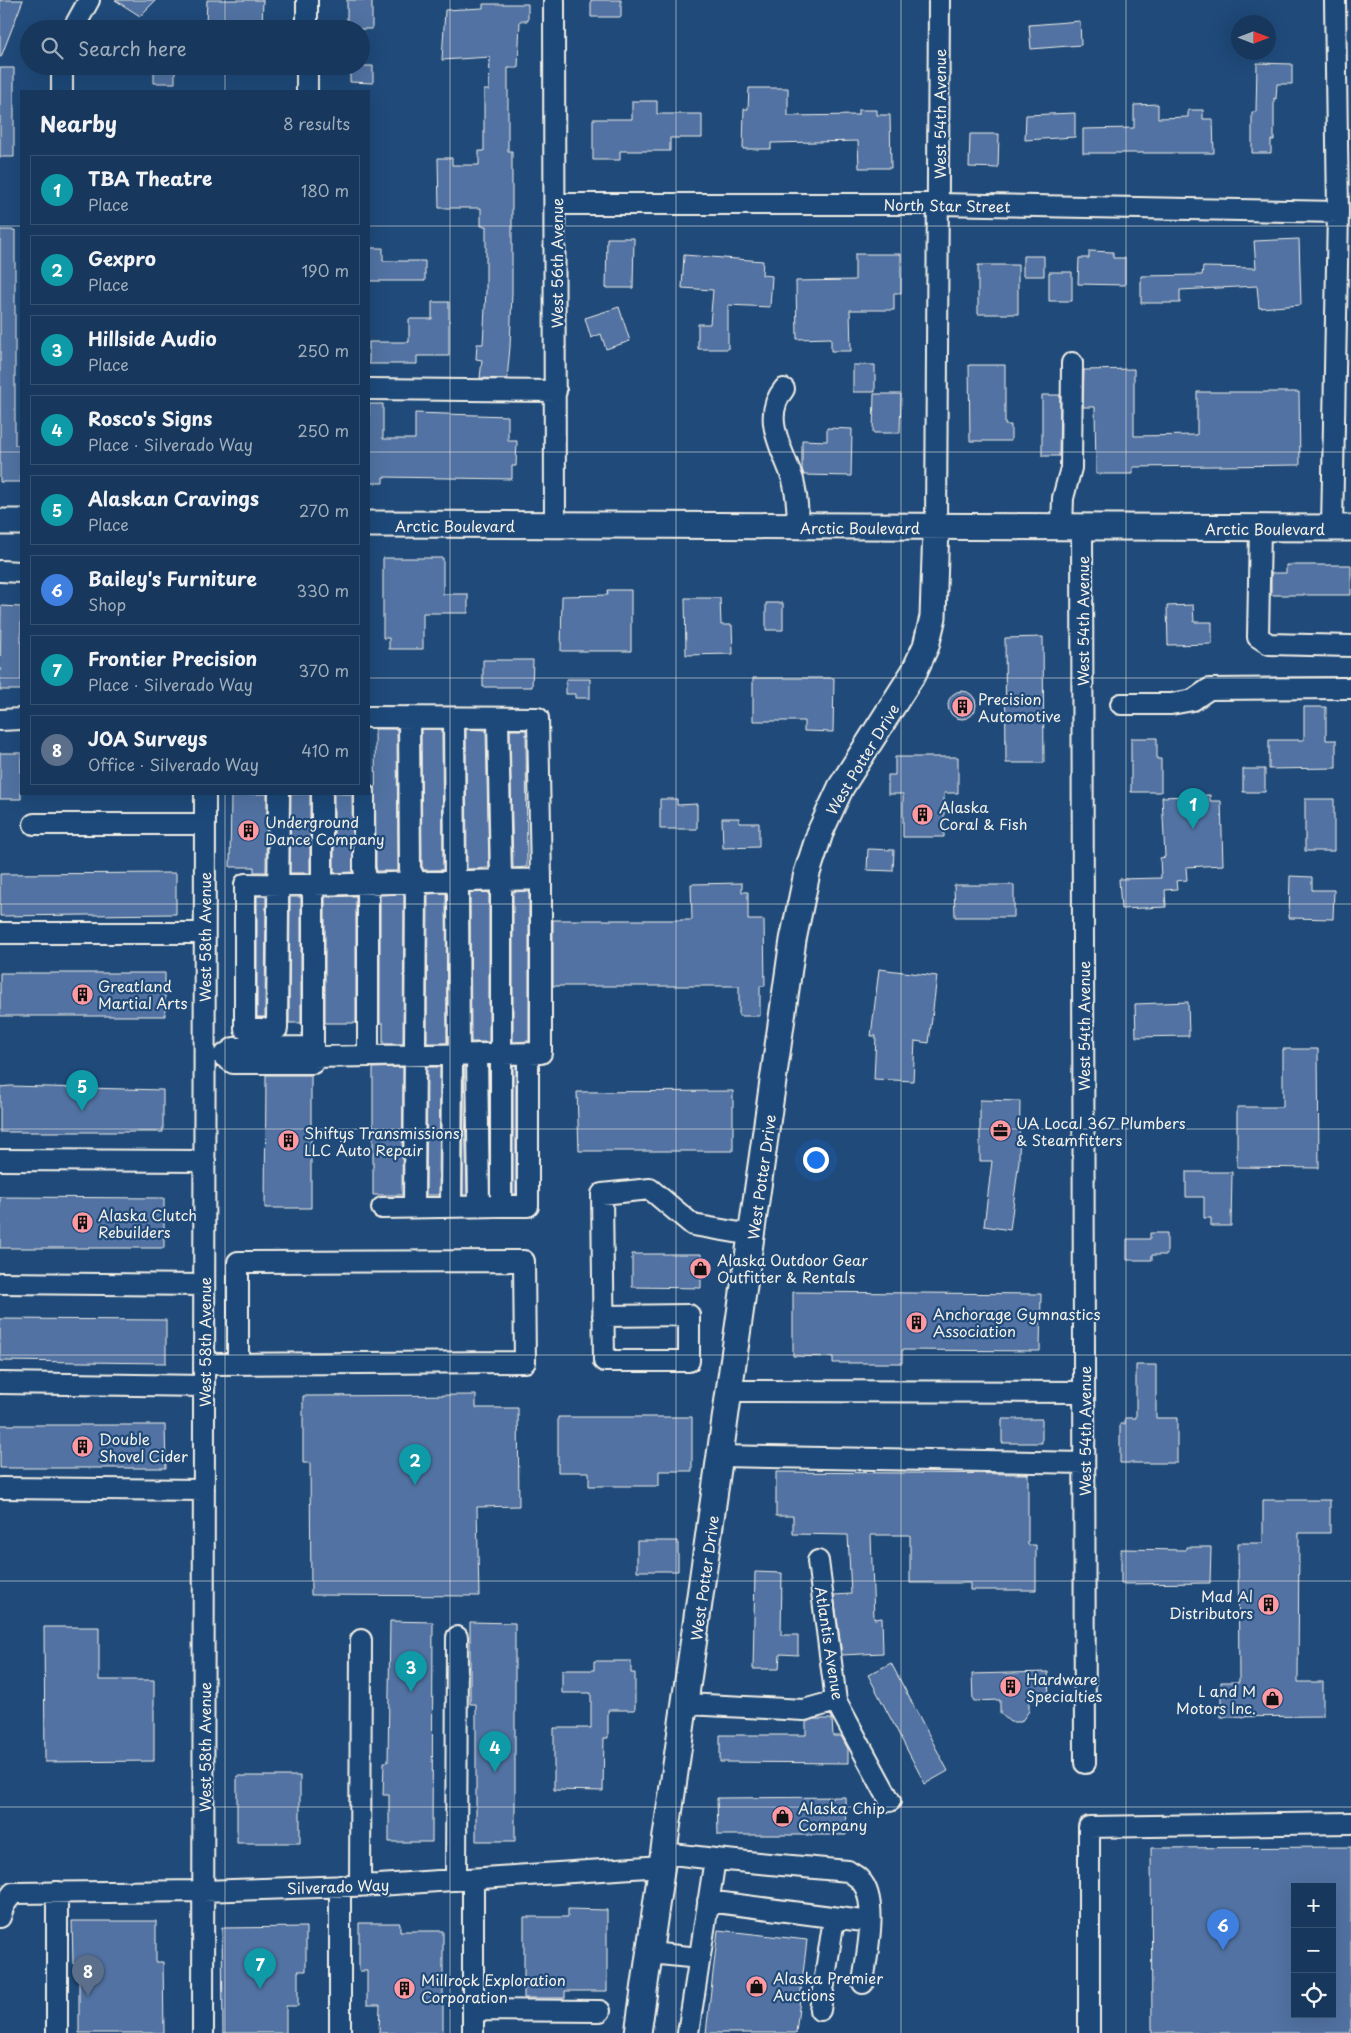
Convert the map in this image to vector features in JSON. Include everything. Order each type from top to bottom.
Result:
[{"type":"main road","points":[[0,522],[20,522]]},
{"type":"main road","name":"Arctic Boulevard","points":[[370,524],[1342,528]]},
{"type":"main road","name":"West Potter Drive","points":[[638,2033],[793,940],[807,873],[821,830],[841,787],[914,672],[926,646],[933,616],[936,527]]},
{"type":"street","points":[[78,20],[90,0]]},
{"type":"street","points":[[307,0],[307,20]]},
{"type":"street","name":"West 56th Avenue","points":[[554,0],[556,204],[555,526]]},
{"type":"street","name":"West 54th Avenue","points":[[936,527],[940,0]]},
{"type":"street","points":[[1335,0],[1342,528]]},
{"type":"street","points":[[62,75],[62,90]]},
{"type":"street","points":[[307,75],[307,90]]},
{"type":"street","name":"North Star Street","points":[[556,204],[939,204],[1338,212]]},
{"type":"street","name":"West 54th Avenue","points":[[1072,362],[1071,468],[1063,498],[1072,528],[1084,1392],[1085,1763]]},
{"type":"street","points":[[370,389],[556,391]]},
{"type":"street","points":[[784,389],[777,398],[774,412],[775,426],[779,450],[792,479],[797,500],[798,527]]},
{"type":"street","points":[[1260,528],[1258,636],[1269,644],[1351,646]]},
{"type":"street","points":[[0,571],[20,572]]},
{"type":"street","points":[[1121,704],[1171,704],[1193,700],[1209,689],[1351,688]]},
{"type":"street","points":[[214,1056],[233,1063],[313,1056],[542,1053],[538,718],[370,717]]},
{"type":"street","points":[[409,717],[410,869],[416,882],[414,1207]]},
{"type":"street","points":[[454,718],[455,882],[458,893],[462,1055],[479,1206]]},
{"type":"street","points":[[498,718],[501,880],[501,1206]]},
{"type":"street","points":[[0,720],[20,719]]},
{"type":"street","name":"West 58th Avenue","points":[[203,2033],[204,1161],[214,1056],[204,933],[205,795]]},
{"type":"street","points":[[277,1038],[279,795]]},
{"type":"street","points":[[313,1056],[317,885],[322,795]]},
{"type":"street","points":[[364,795],[364,870],[368,884],[368,1056]]},
{"type":"street","points":[[34,824],[204,824]]},
{"type":"street","points":[[313,1056],[277,1038],[245,1029],[245,884],[317,885],[541,879]]},
{"type":"street","points":[[0,933],[204,933]]},
{"type":"street","points":[[214,1056],[234,1048],[277,1038]]},
{"type":"street","points":[[382,1208],[528,1206],[528,1054]]},
{"type":"street","points":[[451,1207],[462,1055]]},
{"type":"street","points":[[0,1160],[204,1161]]},
{"type":"street","points":[[603,1316],[689,1315],[689,1361],[604,1361],[603,1316],[602,1194],[650,1190],[693,1225],[752,1235]]},
{"type":"street","points":[[204,1364],[238,1364],[525,1362],[524,1261],[238,1262],[238,1364]]},
{"type":"street","points":[[0,1283],[204,1285]]},
{"type":"street","points":[[0,1383],[204,1386]]},
{"type":"street","points":[[730,1391],[1084,1392]]},
{"type":"street","points":[[721,1456],[1084,1463]]},
{"type":"street","points":[[0,1488],[204,1490]]},
{"type":"street","name":"Atlantis Avenue","points":[[818,1561],[836,1701],[890,1801]]},
{"type":"street","points":[[457,1637],[465,1879],[473,2033]]},
{"type":"street","points":[[340,2033],[350,1886],[361,1640]]},
{"type":"street","points":[[686,1704],[804,1710],[836,1701]]},
{"type":"street","points":[[1089,2033],[1089,1827],[1351,1823]]},
{"type":"street","name":"Silverado Way","points":[[0,1917],[4,1905],[13,1893],[203,1891],[350,1886],[465,1879],[663,1859],[715,1859],[848,1871],[860,1880],[866,1889],[870,1905],[870,1922],[863,1983]]},
{"type":"street","points":[[688,2033],[715,1859]]},
{"type":"street","points":[[57,1892],[57,2033]]},
{"type":"street","points":[[708,1901],[870,1922]]},
{"type":"street","points":[[820,2010],[834,1918]]},
{"type":"street","points":[[650,1953],[700,1958]]},
{"type":"street","points":[[473,2010],[600,2011]]},
{"type":"building","points":[[0,0],[23,0],[1,57],[0,57]]},
{"type":"building","points":[[115,0],[156,0],[140,16]]},
{"type":"building","points":[[207,0],[263,0],[262,20],[206,20]]},
{"type":"building","points":[[347,0],[372,0],[372,29],[370,29],[370,20],[347,20]]},
{"type":"building","points":[[591,0],[621,0],[621,17],[591,17]]},
{"type":"building","points":[[483,4],[528,4],[528,21],[520,21],[518,68],[508,68],[508,151],[512,151],[512,292],[507,379],[480,378],[482,360],[476,359],[477,344],[483,344],[486,291],[486,226],[481,226],[481,208],[439,208],[438,158],[452,158],[452,165],[479,165],[479,151],[484,151],[484,90],[489,90],[490,57],[442,60],[445,10],[483,8]]},
{"type":"building","points":[[1080,21],[1081,45],[1031,49],[1029,25]]},
{"type":"building","points":[[1257,63],[1292,64],[1292,84],[1277,84],[1276,99],[1274,98],[1274,140],[1271,140],[1271,153],[1252,153],[1252,112],[1256,112]]},
{"type":"building","points":[[370,66],[373,66],[373,83],[350,82],[350,75],[370,75]]},
{"type":"building","points":[[0,68],[14,68],[14,157],[0,157]]},
{"type":"building","points":[[154,75],[175,75],[175,83],[154,83]]},
{"type":"building","points":[[749,88],[788,88],[788,116],[858,115],[858,110],[877,110],[877,115],[890,115],[891,168],[859,168],[858,141],[771,143],[771,149],[743,149],[744,109],[748,109]]},
{"type":"building","points":[[632,101],[657,101],[657,114],[702,114],[702,138],[670,138],[670,151],[620,151],[620,160],[593,160],[593,119],[632,119]]},
{"type":"building","points":[[1158,104],[1158,118],[1188,117],[1188,110],[1203,110],[1203,119],[1213,119],[1214,153],[1083,153],[1083,129],[1134,128],[1134,105]]},
{"type":"building","points":[[1075,113],[1075,137],[1025,140],[1026,115]]},
{"type":"building","points":[[970,134],[999,134],[998,168],[969,167]]},
{"type":"building","points":[[0,230],[15,230],[15,445],[20,445],[20,482],[0,482]]},
{"type":"building","points":[[607,238],[634,238],[633,288],[606,288]]},
{"type":"building","points":[[1299,239],[1301,305],[1259,308],[1257,286],[1180,290],[1180,303],[1141,303],[1141,276],[1202,275],[1203,267],[1256,268],[1254,241]]},
{"type":"building","points":[[370,248],[383,248],[383,261],[425,261],[425,281],[370,281]]},
{"type":"building","points":[[1089,251],[1113,252],[1113,258],[1125,258],[1125,285],[1078,284],[1079,258],[1089,258]]},
{"type":"building","points":[[855,254],[901,254],[901,293],[894,293],[894,310],[850,310],[851,351],[831,351],[831,338],[797,339],[796,281],[855,280]]},
{"type":"building","points":[[684,255],[763,261],[762,275],[772,276],[770,307],[728,305],[728,349],[698,349],[698,324],[710,324],[713,290],[682,288]]},
{"type":"building","points":[[1023,256],[1044,256],[1044,276],[1023,276]]},
{"type":"building","points":[[978,265],[1018,265],[1018,314],[978,314]]},
{"type":"building","points":[[1049,272],[1072,272],[1072,301],[1049,301]]},
{"type":"building","points":[[432,302],[449,302],[449,356],[417,356],[417,364],[370,364],[370,342],[409,342],[409,319],[432,319]]},
{"type":"building","points":[[619,307],[630,341],[606,349],[601,334],[591,338],[585,318]]},
{"type":"building","points":[[853,365],[875,365],[875,392],[853,392]]},
{"type":"building","points":[[969,365],[1005,365],[1005,425],[1011,425],[1011,441],[970,441]]},
{"type":"building","points":[[1134,369],[1134,436],[1197,435],[1197,392],[1299,392],[1300,465],[1133,467],[1133,474],[1096,474],[1095,407],[1083,407],[1084,370]]},
{"type":"building","points":[[874,394],[901,394],[900,433],[873,433]]},
{"type":"building","points":[[1042,395],[1060,395],[1059,456],[1042,456]]},
{"type":"building","points":[[370,404],[383,404],[383,439],[415,439],[415,413],[508,416],[508,441],[517,441],[516,466],[512,466],[512,479],[383,477],[383,483],[370,483]]},
{"type":"building","points":[[827,428],[852,429],[851,476],[804,475],[802,469],[802,440],[827,441]]},
{"type":"building","points":[[383,558],[443,558],[443,594],[468,594],[468,613],[423,613],[423,649],[389,649],[389,638],[383,638]]},
{"type":"building","points":[[1286,565],[1351,565],[1351,595],[1271,595],[1271,573],[1286,573]]},
{"type":"building","points":[[607,590],[631,590],[631,651],[561,651],[562,596],[608,595]]},
{"type":"building","points":[[685,598],[720,598],[721,625],[732,625],[733,654],[686,655]]},
{"type":"building","points":[[766,603],[783,603],[783,630],[766,630]]},
{"type":"building","points":[[1193,605],[1194,622],[1212,622],[1212,644],[1168,645],[1167,606]]},
{"type":"building","points":[[1,606],[20,607],[20,690],[0,690]]},
{"type":"building","points":[[1043,637],[1044,763],[1006,763],[1005,638]]},
{"type":"building","points":[[483,660],[533,660],[532,687],[483,687]]},
{"type":"building","points":[[753,678],[834,678],[833,732],[804,731],[804,721],[753,721]]},
{"type":"building","points":[[566,679],[590,679],[590,698],[575,698],[575,694],[566,694]]},
{"type":"building","name":"Precision Automotive","points":[[962,691],[972,695],[976,705],[972,715],[962,719],[952,715],[948,705],[952,695]]},
{"type":"building","points":[[1304,707],[1326,707],[1326,740],[1336,740],[1336,768],[1269,769],[1269,740],[1304,740]]},
{"type":"building","points":[[375,729],[397,729],[398,871],[377,871],[376,867]]},
{"type":"building","points":[[421,729],[442,729],[443,870],[424,870],[422,866]]},
{"type":"building","points":[[466,729],[486,730],[489,868],[467,869]]},
{"type":"building","points":[[510,730],[526,730],[527,867],[513,868]]},
{"type":"building","points":[[1131,738],[1157,738],[1157,759],[1161,759],[1161,792],[1131,792]]},
{"type":"building","points":[[0,753],[20,753],[21,799],[0,799]]},
{"type":"building","name":"Alaska Coral & Fish","points":[[895,757],[958,757],[958,793],[944,793],[944,837],[903,837],[903,794],[888,794],[888,775],[895,775]]},
{"type":"building","points":[[1243,769],[1265,769],[1265,792],[1243,792]]},
{"type":"building","name":"Underground Dance Company","points":[[231,795],[267,795],[266,872],[254,872],[254,867],[230,867]]},
{"type":"building","points":[[291,795],[310,795],[310,873],[290,873]]},
{"type":"building","points":[[334,795],[352,795],[353,872],[334,873]]},
{"type":"building","points":[[1210,795],[1210,801],[1221,801],[1223,865],[1186,867],[1187,880],[1176,881],[1177,889],[1165,890],[1166,907],[1121,909],[1119,879],[1161,878],[1160,858],[1165,857],[1162,797]]},
{"type":"building","points":[[660,799],[677,799],[677,805],[697,804],[697,829],[660,829]]},
{"type":"building","points":[[1305,799],[1334,799],[1334,851],[1305,851]]},
{"type":"building","points":[[722,818],[739,818],[739,823],[759,823],[759,847],[723,848]]},
{"type":"building","points":[[868,849],[894,850],[893,871],[867,870]]},
{"type":"building","points":[[176,873],[176,914],[0,916],[0,874]]},
{"type":"building","points":[[1290,876],[1312,877],[1312,890],[1334,890],[1333,919],[1289,918]]},
{"type":"building","points":[[742,883],[742,892],[748,892],[748,920],[764,920],[765,986],[760,986],[760,1016],[739,1016],[739,986],[553,986],[553,920],[692,920],[691,884]]},
{"type":"building","points":[[954,885],[1014,885],[1014,917],[955,917]]},
{"type":"building","points":[[529,891],[529,1041],[513,1042],[513,892]]},
{"type":"building","points":[[489,892],[489,1042],[471,1042],[470,893]]},
{"type":"building","points":[[446,893],[447,1043],[427,1043],[428,894]]},
{"type":"building","points":[[404,894],[403,1044],[383,1044],[383,1023],[380,1023],[380,895]]},
{"type":"building","points":[[257,896],[266,896],[265,1017],[257,1017]]},
{"type":"building","points":[[356,896],[356,1023],[325,1023],[325,897]]},
{"type":"building","points":[[290,897],[301,897],[301,1023],[289,1023]]},
{"type":"building","points":[[879,969],[937,976],[929,1043],[915,1041],[913,1081],[874,1079],[876,1036],[871,1036]]},
{"type":"building","name":"Greatland Martial Arts","points":[[0,973],[165,973],[165,1016],[0,1016]]},
{"type":"building","points":[[1188,1002],[1189,1036],[1136,1037],[1135,1004]]},
{"type":"building","points":[[1283,1049],[1318,1049],[1319,1168],[1237,1167],[1237,1107],[1283,1107]]},
{"type":"building","points":[[513,1065],[516,1065],[516,1194],[513,1194]]},
{"type":"building","points":[[464,1066],[467,1195],[463,1195]]},
{"type":"building","points":[[403,1067],[402,1195],[373,1195],[373,1068]]},
{"type":"building","points":[[427,1067],[440,1067],[439,1195],[426,1195]]},
{"type":"building","name":"Shiftys Transmissions LLC Auto Repair","points":[[266,1075],[311,1075],[311,1208],[265,1208]]},
{"type":"building","points":[[0,1087],[163,1090],[163,1132],[0,1132]]},
{"type":"building","points":[[733,1091],[733,1151],[579,1151],[577,1092]]},
{"type":"building","points":[[980,1100],[1020,1101],[1019,1161],[1010,1230],[984,1226],[992,1161],[980,1161]]},
{"type":"building","points":[[1186,1172],[1232,1172],[1231,1226],[1211,1226],[1211,1218],[1204,1218],[1204,1197],[1186,1197]]},
{"type":"building","name":"Alaska Clutch Rebuilders","points":[[0,1197],[164,1198],[164,1248],[0,1248]]},
{"type":"building","points":[[1150,1233],[1167,1233],[1167,1255],[1152,1255],[1152,1260],[1127,1260],[1127,1239],[1150,1239]]},
{"type":"building","points":[[632,1254],[701,1254],[701,1288],[632,1287]]},
{"type":"building","name":"Anchorage Gymnastics Association","points":[[793,1292],[1041,1294],[1040,1351],[902,1350],[902,1363],[833,1363],[833,1357],[793,1356]]},
{"type":"building","points":[[0,1319],[166,1320],[166,1363],[0,1361]]},
{"type":"building","points":[[1136,1365],[1156,1365],[1156,1418],[1177,1418],[1177,1463],[1120,1463],[1120,1424],[1125,1424],[1125,1418],[1136,1418]]},
{"type":"building","points":[[476,1395],[476,1408],[518,1408],[519,1506],[477,1507],[479,1596],[311,1595],[310,1463],[303,1463],[303,1396]]},
{"type":"building","points":[[558,1417],[692,1417],[692,1471],[659,1471],[659,1486],[589,1486],[589,1472],[558,1472]]},
{"type":"building","points":[[1002,1419],[1042,1419],[1042,1443],[1002,1443]]},
{"type":"building","name":"Double Shovel Cider","points":[[0,1425],[165,1425],[166,1468],[0,1468]]},
{"type":"building","points":[[776,1472],[1028,1474],[1028,1545],[1036,1545],[1036,1590],[970,1590],[970,1583],[910,1583],[910,1535],[871,1535],[874,1619],[882,1618],[883,1653],[842,1655],[834,1595],[851,1594],[848,1535],[793,1534],[793,1516],[776,1516]]},
{"type":"building","points":[[1263,1500],[1330,1500],[1330,1533],[1299,1533],[1298,1682],[1323,1682],[1323,1716],[1221,1717],[1221,1682],[1239,1682],[1238,1543],[1263,1543]]},
{"type":"building","points":[[637,1541],[678,1541],[678,1571],[637,1571]]},
{"type":"building","points":[[1186,1547],[1211,1547],[1210,1583],[1121,1584],[1121,1549],[1186,1550]]},
{"type":"building","points":[[755,1572],[782,1573],[781,1635],[798,1635],[798,1655],[780,1654],[779,1669],[753,1669]]},
{"type":"building","points":[[390,1621],[433,1622],[432,1842],[389,1842],[389,1795],[383,1795],[384,1762],[388,1762]]},
{"type":"building","points":[[470,1622],[515,1623],[515,1841],[476,1841],[476,1704],[470,1704]]},
{"type":"building","points":[[44,1627],[99,1627],[99,1680],[154,1680],[154,1761],[45,1762]]},
{"type":"building","points":[[594,1661],[631,1661],[631,1673],[635,1673],[635,1710],[608,1710],[608,1738],[604,1738],[603,1791],[554,1790],[554,1728],[591,1728],[591,1693],[562,1693],[562,1670],[594,1670]]},
{"type":"building","points":[[891,1663],[948,1771],[925,1784],[868,1675]]},
{"type":"building","name":"Hardware Specialties","points":[[1048,1672],[1049,1700],[1029,1701],[1029,1711],[1021,1722],[1010,1722],[1000,1713],[1000,1700],[973,1701],[972,1674]]},
{"type":"building","points":[[814,1719],[832,1719],[833,1736],[841,1736],[848,1749],[848,1763],[720,1762],[720,1735],[806,1735],[806,1722]]},
{"type":"building","points":[[237,1776],[300,1776],[300,1843],[237,1843]]},
{"type":"building","name":"Alaska Chip Company","points":[[845,1797],[846,1835],[718,1835],[717,1798]]},
{"type":"building","points":[[1351,1847],[1351,2033],[1152,2033],[1151,1848]]},
{"type":"building","points":[[568,1909],[607,1910],[607,1991],[565,1991],[565,1998],[524,1998],[524,1917],[568,1917]]},
{"type":"building","points":[[72,1921],[156,1921],[156,1962],[163,1962],[164,2033],[79,2033],[79,1964],[73,1964]]},
{"type":"building","name":"Millrock Exploration Corporation","points":[[359,1923],[400,1923],[400,1931],[443,1931],[443,2033],[379,2033],[380,2005],[367,2005],[367,1971],[359,1971]]},
{"type":"building","points":[[306,1927],[306,1971],[298,1971],[298,2006],[286,2006],[286,2033],[223,2033],[222,1928]]},
{"type":"building","name":"Alaska Premier Auctions","points":[[718,1930],[807,1940],[796,2033],[706,2033]]},
{"type":"place","name":"Precision Automotive","points":[[962,707]]},
{"type":"place","name":"Alaska Coral & Fish","points":[[923,815]]},
{"type":"place","name":"TBA Theatre","points":[[1193,829]]},
{"type":"place","name":"Underground Dance Company","points":[[249,830]]},
{"type":"place","name":"Greatland Martial Arts","points":[[82,994]]},
{"type":"place","name":"Alaskan Cravings","points":[[82,1111]]},
{"type":"place","name":"UA Local 367 Plumbers & Steamfitters","points":[[1000,1131]]},
{"type":"place","name":"Shiftys Transmissions LLC Auto Repair","points":[[288,1141]]},
{"type":"place","name":"Alaska Clutch Rebuilders","points":[[82,1223]]},
{"type":"place","name":"Alaska Outdoor Gear Outfitter & Rentals","points":[[701,1268]]},
{"type":"place","name":"Anchorage Gymnastics Association","points":[[917,1322]]},
{"type":"place","name":"Double Shovel Cider","points":[[83,1447]]},
{"type":"place","name":"Gexpro","points":[[415,1485]]},
{"type":"place","name":"Mad Al Distributors","points":[[1269,1604]]},
{"type":"place","name":"Hardware Specialties","points":[[1010,1687]]},
{"type":"place","name":"Hillside Audio","points":[[411,1692]]},
{"type":"place","name":"L and M Motors Inc.","points":[[1272,1699]]},
{"type":"place","name":"Rosco's Signs","points":[[495,1772]]},
{"type":"place","name":"Alaska Chip Company","points":[[782,1816]]},
{"type":"place","name":"Bailey's Furniture","points":[[1223,1950]]},
{"type":"place","name":"Alaska Premier Auctions","points":[[757,1986]]},
{"type":"place","name":"Millrock Exploration Corporation","points":[[405,1988]]},
{"type":"place","name":"Frontier Precision","points":[[260,1989]]},
{"type":"place","name":"JOA Surveys","points":[[88,1996]]}]
